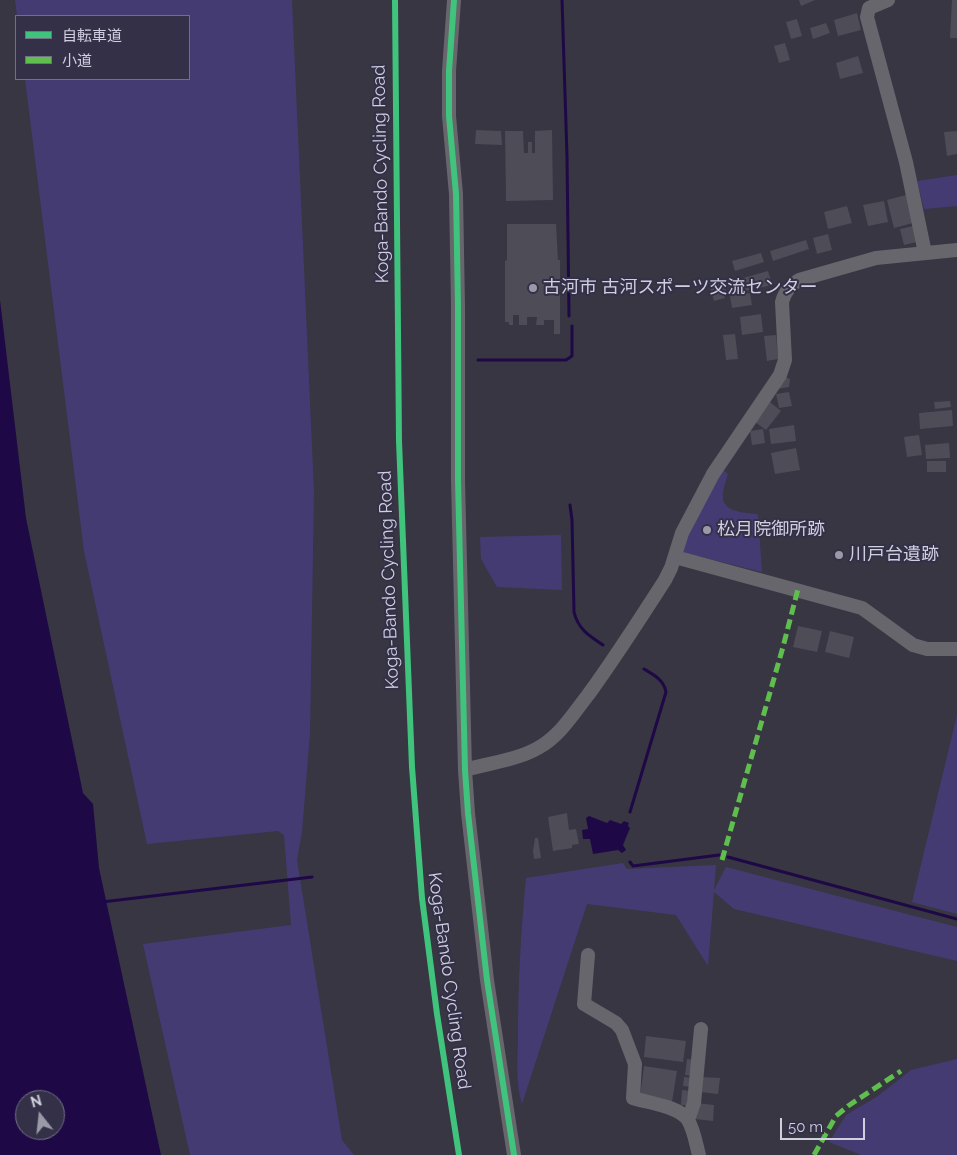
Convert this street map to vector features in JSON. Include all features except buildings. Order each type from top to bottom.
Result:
[{"type":"street","points":[[454,0],[449,71],[449,116],[456,194],[458,480],[465,770],[468,813],[488,980],[514,1153]]},
{"type":"street","points":[[888,0],[869,8],[867,16],[906,162],[926,252]]},
{"type":"street","points":[[465,770],[525,754],[539,747],[554,736],[567,722],[609,666],[665,580],[675,557],[682,533],[713,474],[780,375],[785,360],[782,302],[785,292],[790,285],[799,280],[876,258],[957,250]]},
{"type":"street","points":[[675,557],[862,608],[913,645],[920,648],[957,649]]},
{"type":"street","points":[[588,956],[584,1004],[616,1022],[622,1030],[635,1064],[633,1098],[669,1108],[682,1114],[688,1120],[699,1155]]},
{"type":"street","points":[[688,1120],[694,1102],[701,1029]]},
{"type":"shaded area","points":[[15,0],[292,0],[314,492],[310,733],[302,832],[297,860],[342,1140],[354,1155],[190,1155],[143,944],[291,925],[284,835],[278,831],[147,844],[84,551],[25,80],[190,80],[190,15],[17,15]]},
{"type":"shaded area","points":[[957,175],[957,206],[924,209],[917,181]]},
{"type":"shaded area","points":[[0,300],[26,518],[83,793],[93,804],[99,868],[161,1155],[0,1155]]},
{"type":"shaded area","points":[[721,468],[728,474],[723,492],[724,503],[727,507],[737,511],[758,514],[762,572],[681,552],[682,543]]},
{"type":"shaded area","points":[[561,535],[562,590],[497,587],[481,559],[480,537]]},
{"type":"shaded area","points":[[957,715],[957,914],[912,902]]},
{"type":"shaded area","points":[[589,816],[607,823],[610,820],[621,824],[624,821],[629,823],[628,826],[630,828],[623,845],[626,850],[622,853],[618,850],[593,854],[590,839],[583,839],[582,830],[588,829],[586,818]]},
{"type":"shaded area","points":[[623,863],[627,869],[716,865],[714,890],[726,867],[957,927],[957,961],[734,909],[714,892],[708,966],[676,915],[587,904],[522,1104],[518,1078],[518,1015],[526,878]]},
{"type":"shaded area","points":[[957,1059],[957,1155],[861,1155],[829,1142],[846,1115],[878,1096],[911,1070]]},
{"type":"waterway","points":[[562,0],[567,156],[569,316]]},
{"type":"waterway","points":[[478,360],[566,360],[572,356],[572,326]]},
{"type":"waterway","points":[[570,505],[574,612],[581,628],[603,645]]},
{"type":"waterway","points":[[630,812],[666,692],[661,681],[644,669]]},
{"type":"waterway","points":[[630,862],[633,866],[719,855]]},
{"type":"waterway","points":[[728,857],[957,919]]},
{"type":"waterway","points":[[102,902],[312,877]]},
{"type":"marked path","points":[[722,860],[798,589]]},
{"type":"marked path","points":[[814,1155],[836,1116],[901,1071]]},
{"type":"cycle path","name":"Koga-Bando Cycling Road","points":[[395,0],[399,441],[412,767],[422,898],[437,1014],[459,1155]]},
{"type":"cycle path","points":[[454,0],[449,71],[449,116],[456,194],[458,480],[465,770],[487,980],[514,1155]]},
{"type":"place","name":"古河市 古河スポーツ交流センター","points":[[533,288]]},
{"type":"place","name":"松月院御所跡","points":[[707,530]]},
{"type":"place","name":"川戸台遺跡","points":[[839,555]]}]
